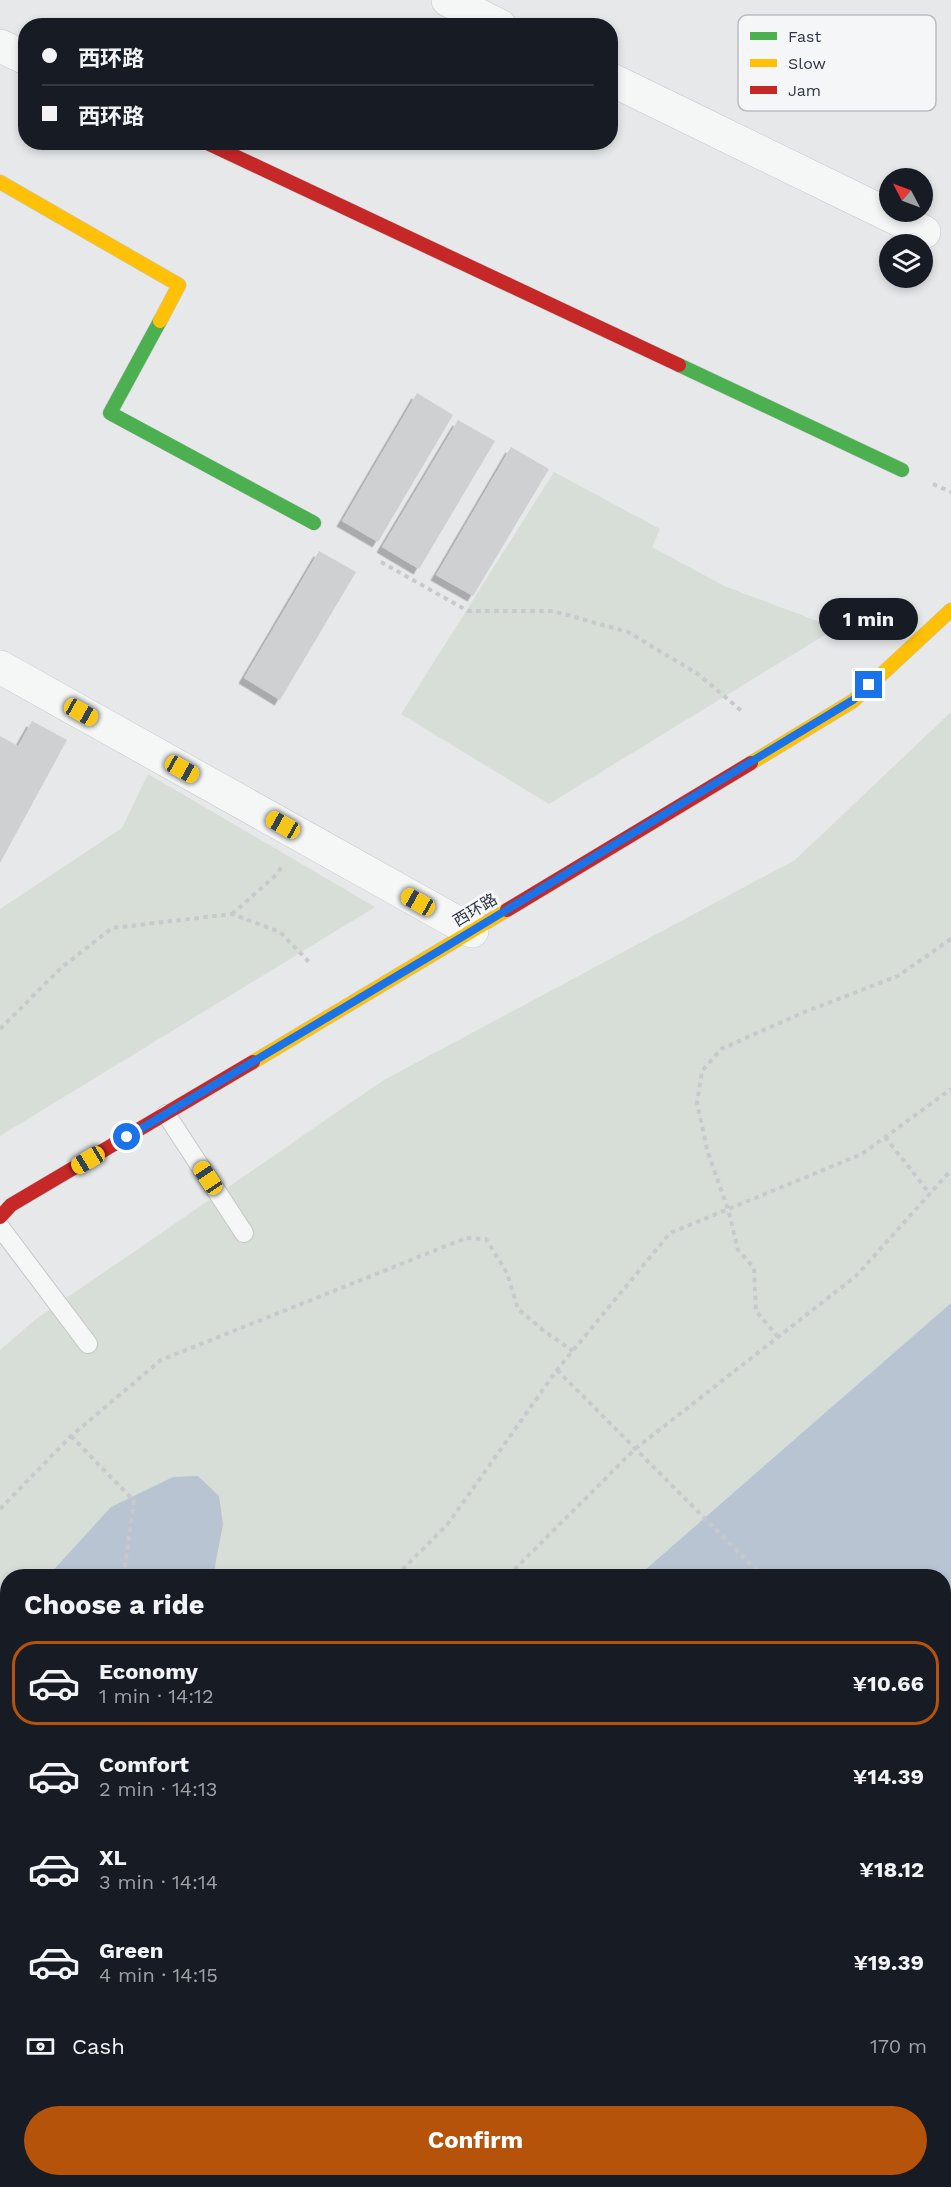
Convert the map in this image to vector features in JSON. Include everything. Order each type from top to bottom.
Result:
[{"type":"street","points":[[448,0],[484,18]]},
{"type":"street","points":[[0,46],[18,54]]},
{"type":"street","points":[[618,83],[924,232]]},
{"type":"street","points":[[222,150],[902,470]]},
{"type":"street","points":[[0,182],[179,285],[110,413],[314,523]]},
{"type":"street","name":"西环路","points":[[0,1217],[11,1205],[472,931],[853,700],[951,610]]},
{"type":"street","points":[[0,667],[472,931]]},
{"type":"lane","points":[[166,1114],[244,1233]]},
{"type":"lane","points":[[0,1227],[88,1344]]},
{"type":"path","points":[[381,562],[468,611],[553,611],[628,632],[698,674],[744,713]]},
{"type":"path","points":[[232,914],[276,875],[303,837]]},
{"type":"path","points":[[0,1029],[61,968],[112,927],[232,914],[280,932],[312,965]]},
{"type":"path","points":[[778,1337],[756,1311],[754,1268],[738,1250],[728,1209],[708,1153],[697,1103],[702,1071],[721,1049],[802,1013],[898,976],[951,939]]},
{"type":"path","points":[[403,1569],[447,1525],[557,1370],[670,1233],[862,1154],[951,1089]]},
{"type":"path","points":[[885,1137],[930,1194]]},
{"type":"path","points":[[515,1569],[635,1449],[856,1276],[951,1170]]},
{"type":"path","points":[[0,1509],[71,1436],[161,1360],[465,1238],[486,1239],[507,1273],[518,1309],[573,1351]]},
{"type":"path","points":[[557,1370],[755,1569]]},
{"type":"path","points":[[71,1436],[134,1501],[125,1569]]},
{"type":"shaded area","points":[[554,472],[660,529],[652,547],[724,586],[836,628],[549,804],[401,714]]},
{"type":"shaded area","points":[[951,712],[951,1303],[646,1569],[0,1569],[0,1350],[36,1319],[384,1080],[795,860]]},
{"type":"shaded area","points":[[148,774],[375,907],[0,1136],[0,909],[122,828]]},
{"type":"water","points":[[951,1303],[951,1569],[646,1569]]},
{"type":"water","points":[[198,1476],[219,1496],[223,1524],[215,1569],[54,1569],[111,1507],[173,1477]]},
{"type":"building","points":[[417,393],[453,415],[378,542],[342,521]]},
{"type":"building","points":[[458,420],[495,441],[419,569],[382,547]]},
{"type":"building","points":[[511,447],[549,469],[473,596],[436,575]]},
{"type":"building","points":[[319,551],[356,572],[280,700],[244,678]]},
{"type":"building","points":[[32,721],[67,740],[0,863],[0,736],[18,746]]},
{"type":"traffic: fast","points":[[160,321],[110,413],[314,523]]},
{"type":"traffic: fast","points":[[679,365],[902,470]]},
{"type":"traffic: slow","points":[[0,182],[179,285],[160,321]]},
{"type":"traffic: slow","points":[[751,763],[853,701],[951,610]]},
{"type":"traffic: slow","points":[[253,1062],[507,910]]},
{"type":"traffic: jam","points":[[222,150],[679,365]]},
{"type":"traffic: jam","points":[[507,910],[751,763]]},
{"type":"traffic: jam","points":[[0,1217],[11,1205],[253,1062]]},
{"type":"route","points":[[127,1137],[853,700],[869,685]]}]
